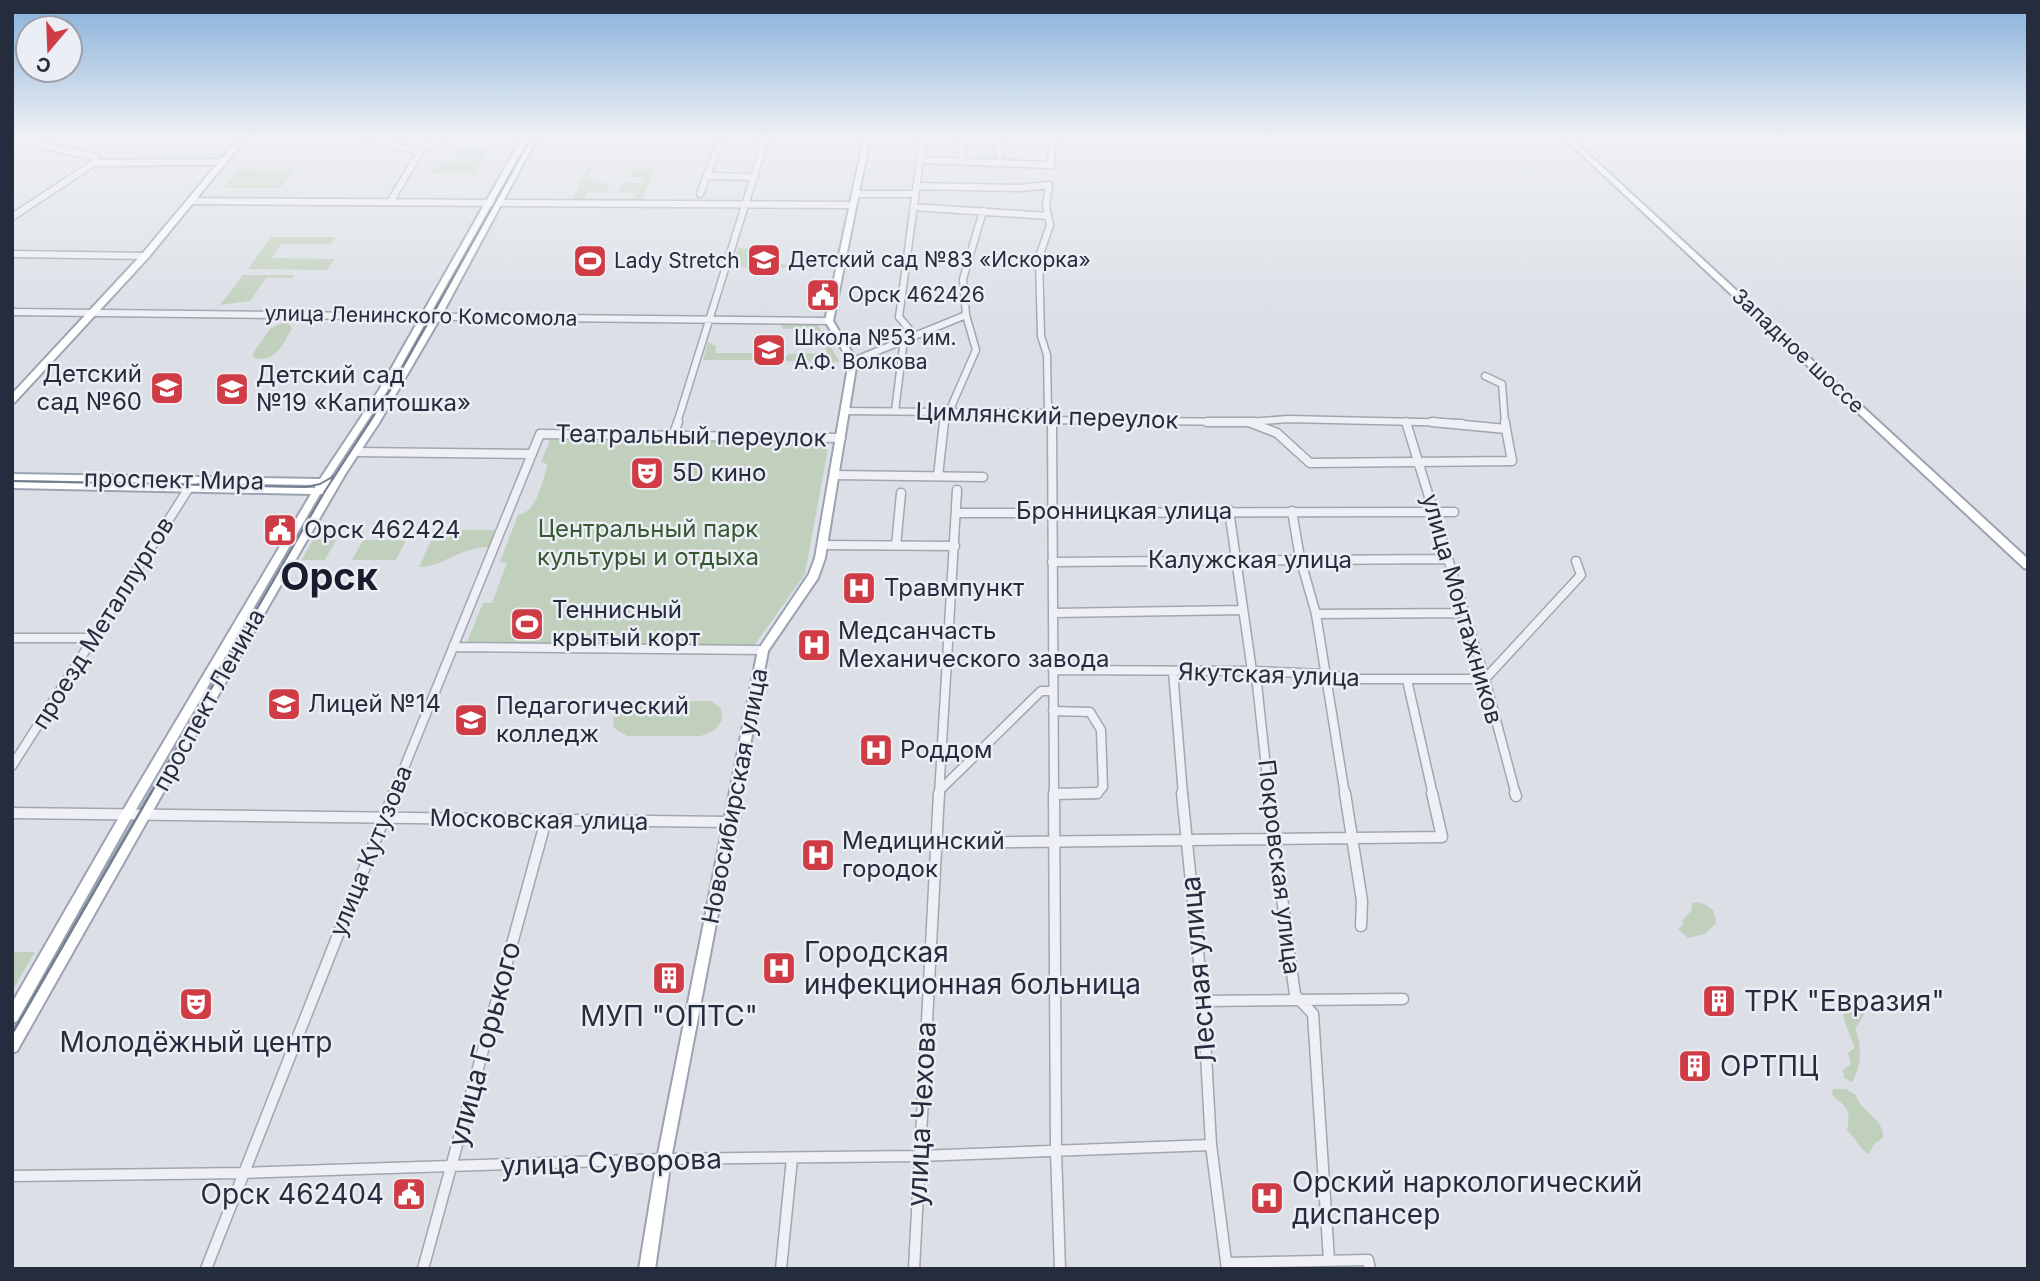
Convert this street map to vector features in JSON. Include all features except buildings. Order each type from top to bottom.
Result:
[{"type":"main road","points":[[12,409],[194,198]]},
{"type":"main road","name":"проспект Ленина","points":[[14,1040],[209,701],[261,599],[375,423],[391,377],[437,316],[471,257],[498,198]]},
{"type":"main road","name":"Западное шоссе","points":[[1632,198],[2028,565]]},
{"type":"main road","points":[[853,361],[829,321],[854,200]]},
{"type":"main road","name":"проспект Ленина","points":[[283,562],[321,486],[348,441],[402,377],[424,316],[496,202]]},
{"type":"main road","points":[[12,400],[88,316],[94,313]]},
{"type":"main road","name":"Новосибирская улица","points":[[647,1269],[664,1159],[763,650],[814,575],[823,545],[853,361]]},
{"type":"main road","name":"проспект Мира","points":[[15,481],[333,486]]},
{"type":"main road","name":"проспект Ленина","points":[[15,1011],[195,701],[246,626]]},
{"type":"street","points":[[12,217],[41,198]]},
{"type":"street","points":[[390,202],[393,198]]},
{"type":"street","points":[[673,436],[748,198]]},
{"type":"street","points":[[191,201],[746,205],[877,198]]},
{"type":"street","points":[[914,198],[899,317],[914,335]]},
{"type":"street","points":[[1047,198],[1049,225],[1039,257],[1041,336],[1047,355],[1053,511],[1056,1152],[1060,1269]]},
{"type":"street","points":[[913,206],[1048,216]]},
{"type":"street","points":[[938,476],[944,419],[975,350],[962,287],[964,268],[983,211]]},
{"type":"street","points":[[12,254],[145,256]]},
{"type":"street","points":[[459,257],[471,257]]},
{"type":"street","name":"улица Ленинского Комсомола","points":[[12,312],[829,321]]},
{"type":"street","points":[[853,361],[966,315]]},
{"type":"street","points":[[895,411],[905,339]]},
{"type":"street","points":[[1249,422],[1277,433],[1310,463],[1512,461],[1502,384],[1485,376]]},
{"type":"street","points":[[391,377],[402,377]]},
{"type":"street","name":"Цимлянский переулок","points":[[846,411],[1249,422],[1288,419],[1456,422],[1489,429],[1506,429]]},
{"type":"street","name":"улица Монтажников","points":[[1406,422],[1485,679],[1516,796]]},
{"type":"street","points":[[363,423],[375,423]]},
{"type":"street","name":"Театральный переулок","points":[[540,434],[841,438]]},
{"type":"street","name":"улица Кутузова","points":[[206,1269],[384,818],[540,434]]},
{"type":"street","points":[[348,441],[361,441]]},
{"type":"street","points":[[354,452],[532,454]]},
{"type":"street","points":[[835,475],[983,477]]},
{"type":"street","name":"проезд Металлургов","points":[[12,766],[192,485]]},
{"type":"street","name":"улица Чехова","points":[[914,1269],[918,1156],[957,490]]},
{"type":"street","points":[[896,545],[901,493]]},
{"type":"street","name":"Бронницкая улица","points":[[956,513],[1229,510],[1454,512]]},
{"type":"street","name":"Покровская улица","points":[[1229,510],[1252,671],[1257,684],[1295,995],[1313,1014],[1329,1260]]},
{"type":"street","points":[[1292,510],[1300,558],[1316,614],[1362,901],[1361,926]]},
{"type":"street","points":[[823,545],[955,546]]},
{"type":"street","name":"Калужская улица","points":[[1052,562],[1300,558],[1447,559]]},
{"type":"street","points":[[1485,679],[1581,575],[1576,561]]},
{"type":"street","points":[[1053,613],[1243,610]]},
{"type":"street","points":[[1316,614],[1464,613]]},
{"type":"street","points":[[12,638],[95,638]]},
{"type":"street","points":[[453,647],[763,650]]},
{"type":"street","name":"Якутская улица","points":[[1053,670],[1252,671],[1325,674],[1355,679],[1485,679]]},
{"type":"street","name":"Лесная улица","points":[[1173,671],[1186,839],[1203,1001],[1210,1145],[1227,1266]]},
{"type":"street","points":[[937,843],[1442,838],[1407,680]]},
{"type":"street","points":[[939,791],[1041,691],[1053,691]]},
{"type":"street","points":[[195,701],[209,701]]},
{"type":"street","points":[[1053,711],[1090,712],[1101,730],[1103,787],[1097,794],[1054,794]]},
{"type":"street","name":"Московская улица","points":[[12,813],[729,822]]},
{"type":"street","name":"улица Горького","points":[[423,1269],[546,820]]},
{"type":"street","points":[[64,926],[80,926]]},
{"type":"street","points":[[48,953],[65,954]]},
{"type":"street","points":[[1203,1001],[1402,999]]},
{"type":"street","points":[[15,1011],[35,1006]]},
{"type":"street","name":"улица Суворова","points":[[12,1176],[242,1173],[664,1159],[918,1156],[1210,1145]]},
{"type":"street","points":[[781,1269],[792,1158]]},
{"type":"street","points":[[1227,1266],[1368,1260],[1370,1269]]},
{"type":"green space","points":[[573,198],[607,199],[606,201],[572,200]]},
{"type":"green space","points":[[612,198],[642,198],[641,201],[610,201]]},
{"type":"green space","points":[[271,237],[336,237],[331,244],[281,244],[272,258],[335,259],[327,270],[248,269]]},
{"type":"green space","points":[[738,248],[776,248],[774,256],[749,256],[747,264],[788,264],[787,268],[732,267]]},
{"type":"green space","points":[[243,275],[294,275],[292,278],[266,278],[250,301],[220,305]]},
{"type":"green space","points":[[282,323],[289,324],[292,328],[278,351],[268,358],[254,358],[253,353],[270,329]]},
{"type":"green space","points":[[781,324],[817,324],[840,362],[783,361],[788,354],[828,353],[813,328],[783,329]]},
{"type":"green space","points":[[708,342],[716,346],[715,353],[764,353],[762,360],[703,360]]},
{"type":"green space","name":"Центральный парк культуры и отдыха","points":[[550,440],[829,443],[805,574],[754,646],[466,644],[483,603],[492,603],[507,563],[500,562],[518,515],[530,509],[537,496],[547,468],[547,464],[541,462]]},
{"type":"green space","points":[[436,530],[497,530],[490,547],[469,550],[436,564],[419,567]]},
{"type":"green space","points":[[313,539],[336,540],[325,560],[302,560]]},
{"type":"green space","points":[[363,540],[406,540],[396,560],[352,560]]},
{"type":"green space","points":[[633,701],[711,701],[721,708],[722,720],[715,730],[701,736],[627,736],[614,728],[613,717],[621,706]]},
{"type":"green space","points":[[1697,902],[1711,908],[1716,923],[1705,934],[1688,938],[1678,929],[1692,910],[1692,903]]},
{"type":"green space","points":[[12,952],[35,952],[12,991]]},
{"type":"green space","points":[[1852,1003],[1860,1005],[1865,1012],[1855,1030],[1860,1057],[1852,1082],[1844,1078],[1843,1070],[1851,1064],[1848,1053],[1854,1048],[1843,1013],[1844,1008]]},
{"type":"green space","points":[[1833,1089],[1846,1089],[1856,1095],[1862,1106],[1880,1125],[1883,1138],[1874,1144],[1869,1154],[1847,1130],[1848,1113],[1832,1095]]},
{"type":"tram line","points":[[150,795],[325,491],[389,392],[498,198]]},
{"type":"tram line","points":[[12,481],[306,487],[320,484],[334,476]]},
{"type":"tram line","points":[[12,1034],[151,793]]},
{"type":"place","name":"Детский сад №83 «Искорка»","points":[[764,260]]},
{"type":"place","name":"Lady Stretch","points":[[590,261]]},
{"type":"place","name":"Орск 462426","points":[[823,295]]},
{"type":"place","name":"Школа №53 им. А.Ф. Волкова","points":[[769,350]]},
{"type":"place","name":"Детский сад №60","points":[[167,388]]},
{"type":"place","name":"Детский сад №19 «Капитошка»","points":[[232,389]]},
{"type":"place","name":"5D кино","points":[[647,473]]},
{"type":"place","name":"Орск 462424","points":[[280,530]]},
{"type":"place","name":"Травмпункт","points":[[859,588]]},
{"type":"place","name":"Теннисный крытый корт","points":[[527,624]]},
{"type":"place","name":"Медсанчасть Механического завода","points":[[814,645]]},
{"type":"place","name":"Лицей №14","points":[[284,704]]},
{"type":"place","name":"Педагогический колледж","points":[[471,720]]},
{"type":"place","name":"Роддом","points":[[876,750]]},
{"type":"place","name":"Медицинский городок","points":[[818,855]]},
{"type":"place","name":"Городская инфекционная больница","points":[[779,968]]},
{"type":"place","name":"МУП \"ОПТС\"","points":[[669,978]]},
{"type":"place","name":"ТРК \"Евразия\"","points":[[1719,1001]]},
{"type":"place","name":"Молодёжный центр","points":[[196,1004]]},
{"type":"place","name":"ОРТПЦ","points":[[1695,1066]]},
{"type":"place","name":"Орск 462404","points":[[409,1194]]},
{"type":"place","name":"Орский наркологический диспансер","points":[[1267,1198]]},
{"type":"district","name":"Орск","points":[[329,577]]}]
